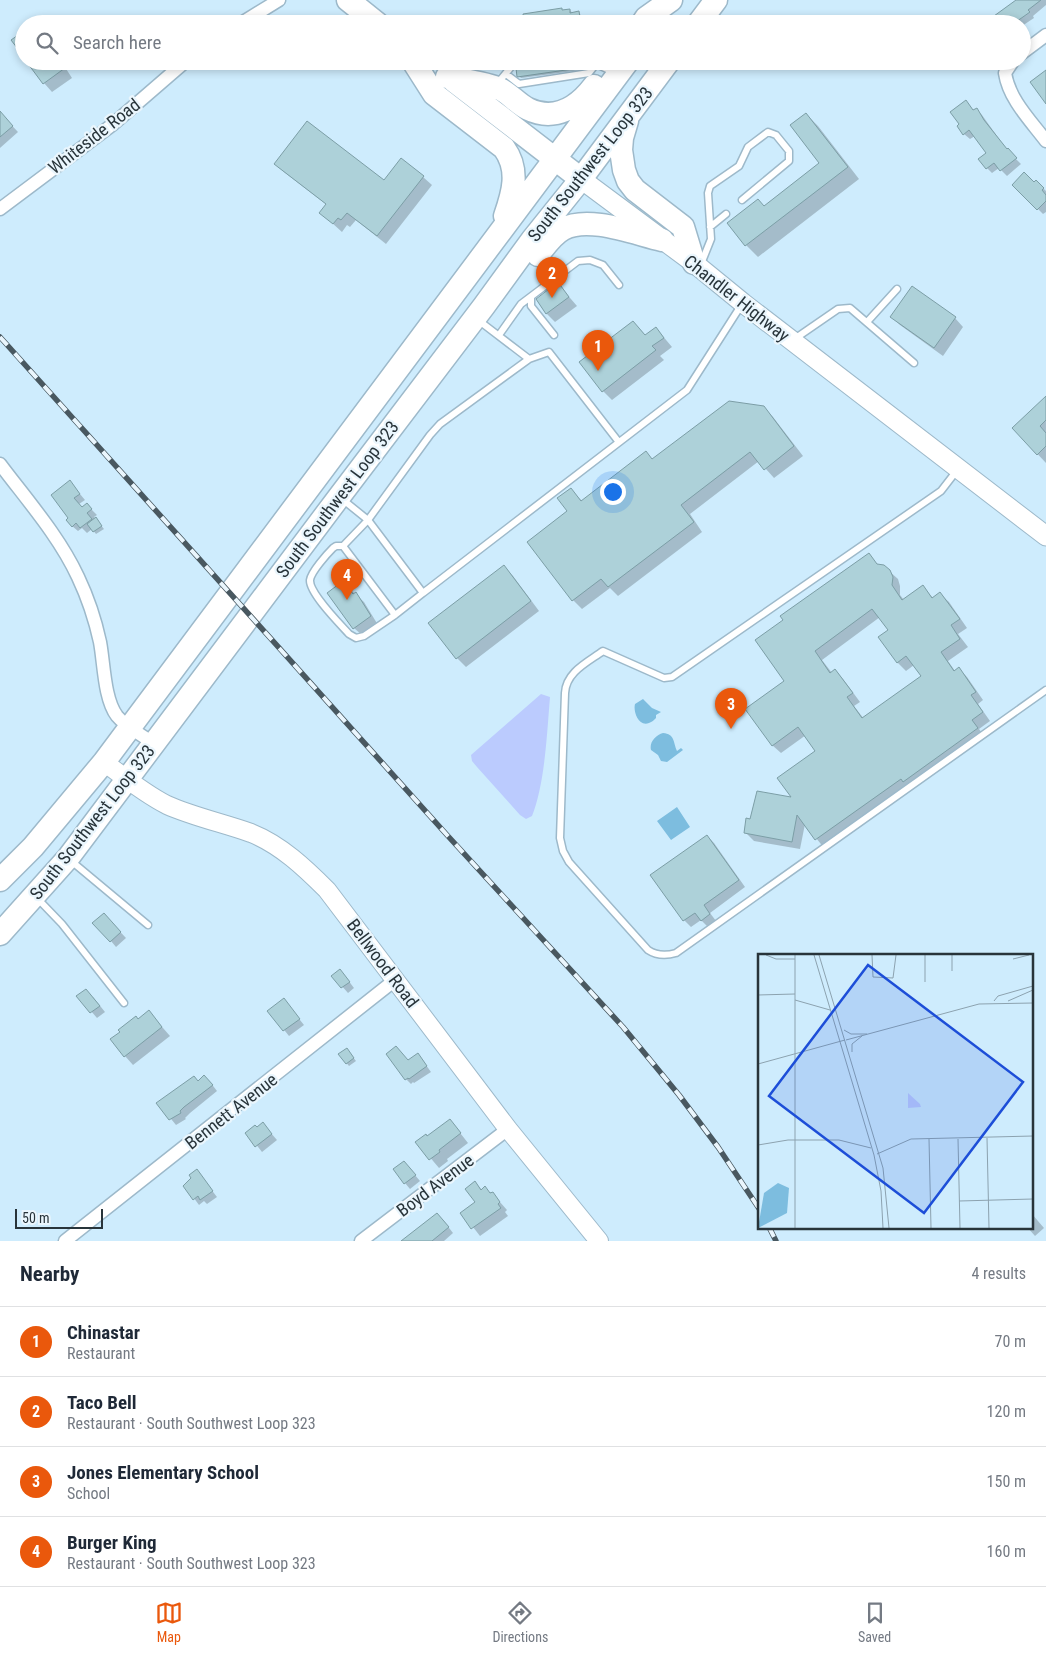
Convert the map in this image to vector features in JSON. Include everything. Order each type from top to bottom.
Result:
[{"type":"highway","points":[[348,0],[367,15]]},
{"type":"highway","points":[[650,15],[672,0]]},
{"type":"highway","points":[[662,15],[672,0]]},
{"type":"highway","points":[[705,15],[716,0]]},
{"type":"highway","points":[[419,70],[434,94],[504,148],[510,157],[514,175],[513,189],[501,229]]},
{"type":"highway","name":"Chandler Highway","points":[[438,70],[581,179]]},
{"type":"highway","points":[[447,77],[500,80],[500,89],[530,110],[544,113],[559,112],[574,107],[581,102],[600,70]]},
{"type":"highway","name":"South Southwest Loop 323","points":[[0,880],[33,847],[104,762],[621,70]]},
{"type":"highway","name":"South Southwest Loop 323","points":[[0,934],[68,858],[480,312],[532,240],[581,179],[663,70]]},
{"type":"highway","points":[[630,113],[624,131],[621,150],[624,170],[628,180],[635,190],[683,227],[697,265]]},
{"type":"highway","points":[[480,312],[510,292],[550,240],[564,228],[583,224],[600,225],[662,240]]},
{"type":"main road","name":"Chandler Highway","points":[[581,179],[697,265],[743,303],[1046,536]]},
{"type":"street","points":[[255,15],[279,0]]},
{"type":"street","points":[[1031,46],[1046,35]]},
{"type":"street","name":"Whiteside Road","points":[[0,209],[112,125],[176,70]]},
{"type":"street","points":[[1007,70],[1005,73],[1007,85],[1012,96],[1046,141]]},
{"type":"street","points":[[0,464],[45,523],[77,575],[96,626],[110,703],[118,718],[153,743]]},
{"type":"street","name":"Bellwood Road","points":[[104,762],[168,805],[252,834],[271,844],[295,860],[327,890],[508,1129],[599,1241]]},
{"type":"street","name":"Bennett Avenue","points":[[65,1241],[395,980]]},
{"type":"street","name":"Boyd Avenue","points":[[361,1241],[508,1129]]},
{"type":"lane","points":[[508,70],[500,80],[519,84],[534,78],[573,72],[589,73],[594,70]]},
{"type":"lane","points":[[697,265],[711,239],[708,193],[710,186],[738,166],[748,147],[768,132],[776,135],[789,151],[789,161],[742,200]]},
{"type":"lane","points":[[710,227],[726,214]]},
{"type":"lane","points":[[499,335],[521,304],[573,263],[582,260],[595,261],[603,265],[620,285]]},
{"type":"lane","points":[[867,322],[897,289]]},
{"type":"lane","points":[[531,297],[531,306],[554,335]]},
{"type":"lane","points":[[618,441],[549,352],[528,359],[435,429],[368,520],[343,546],[333,548],[312,574],[310,582],[316,595],[349,634],[356,638],[364,636],[395,616],[686,390],[743,303]]},
{"type":"lane","points":[[792,341],[838,309],[850,308],[914,362]]},
{"type":"lane","points":[[480,312],[499,335],[528,359]]},
{"type":"lane","points":[[959,469],[941,491],[672,677],[664,678],[603,651],[573,674],[567,682],[565,693],[560,838],[563,851],[569,862],[648,950],[657,955],[676,953],[1046,690]]},
{"type":"lane","points":[[339,497],[368,520],[423,593]]},
{"type":"lane","points":[[343,546],[395,616]]},
{"type":"lane","points":[[68,858],[148,925]]},
{"type":"lane","points":[[35,895],[62,924],[124,1003]]},
{"type":"shaded area","points":[[541,694],[550,697],[545,758],[540,789],[532,816],[526,819],[520,815],[477,767],[472,761],[471,755]]},
{"type":"shaded area","points":[[643,699],[652,708],[661,712],[656,715],[652,722],[645,724],[639,721],[635,710],[635,704]]},
{"type":"shaded area","points":[[663,733],[672,737],[677,751],[681,748],[683,750],[667,762],[661,761],[658,755],[651,750],[651,744],[654,739]]},
{"type":"shaded area","points":[[677,807],[690,827],[671,840],[657,821]]},
{"type":"building","points":[[1016,0],[1041,0],[1028,10],[1030,12],[1026,15],[995,15]]},
{"type":"building","points":[[562,8],[562,10],[570,9],[570,13],[579,11],[580,15],[523,15]]},
{"type":"building","points":[[15,37],[15,45],[11,40]]},
{"type":"building","points":[[33,70],[62,70],[43,84]]},
{"type":"building","points":[[516,70],[566,70],[517,77]]},
{"type":"building","points":[[1046,70],[1046,104],[1030,82]]},
{"type":"building","points":[[966,100],[973,110],[977,108],[1007,149],[1017,158],[1000,171],[994,163],[986,169],[978,159],[986,153],[969,130],[963,135],[957,126],[959,124],[950,112]]},
{"type":"building","points":[[0,111],[13,126],[0,137]]},
{"type":"building","points":[[806,113],[848,167],[745,246],[727,223],[758,199],[764,206],[819,163],[790,125]]},
{"type":"building","points":[[307,121],[384,180],[401,158],[424,176],[377,236],[347,213],[341,220],[338,218],[333,224],[319,213],[326,204],[274,164]]},
{"type":"building","points":[[1024,172],[1034,182],[1036,180],[1044,188],[1042,190],[1046,195],[1046,201],[1037,210],[1012,185]]},
{"type":"building","points":[[558,282],[569,297],[546,314],[536,299]]},
{"type":"building","points":[[912,286],[956,317],[934,348],[890,317]]},
{"type":"building","points":[[633,321],[645,335],[656,327],[664,338],[652,346],[656,350],[602,392],[579,362]]},
{"type":"building","points":[[1046,396],[1046,420],[1040,426],[1046,433],[1046,446],[1037,455],[1012,428]]},
{"type":"building","points":[[729,401],[764,406],[794,446],[764,470],[750,452],[681,505],[694,522],[608,587],[601,579],[572,601],[527,542],[567,511],[557,498],[571,488],[581,501],[646,451],[652,459]]},
{"type":"building","points":[[70,480],[80,494],[74,498],[82,507],[87,503],[92,509],[87,513],[92,519],[80,528],[76,523],[72,527],[66,520],[68,518],[51,495]]},
{"type":"building","points":[[96,517],[102,526],[93,532],[87,524]]},
{"type":"building","points":[[869,553],[877,564],[884,565],[890,570],[893,577],[892,585],[902,600],[923,585],[932,598],[940,592],[960,619],[951,625],[960,639],[941,652],[954,671],[959,667],[976,692],[971,695],[983,712],[972,720],[978,728],[903,782],[901,779],[815,840],[797,815],[792,842],[744,833],[746,818],[750,819],[757,791],[791,797],[777,778],[815,751],[798,727],[772,746],[745,709],[784,681],[755,640],[783,620],[780,616]],"holes":[[[872,609],[888,630],[878,637],[897,663],[906,656],[921,676],[862,718],[847,697],[853,693],[835,669],[830,673],[815,651]]]},
{"type":"building","points":[[504,565],[531,601],[456,659],[428,623]]},
{"type":"building","points":[[343,581],[353,594],[356,592],[371,616],[353,629],[327,593]]},
{"type":"building","points":[[707,835],[739,880],[704,905],[710,914],[701,921],[695,913],[683,921],[650,875]]},
{"type":"building","points":[[104,913],[121,932],[110,942],[92,923]]},
{"type":"building","points":[[340,969],[350,982],[341,988],[331,976]]},
{"type":"building","points":[[86,989],[100,1006],[90,1013],[76,996]]},
{"type":"building","points":[[284,998],[300,1019],[283,1031],[267,1011]]},
{"type":"building","points":[[149,1010],[162,1027],[124,1057],[110,1039],[136,1016],[138,1019]]},
{"type":"building","points":[[396,1046],[408,1060],[418,1053],[427,1066],[405,1080],[386,1054]]},
{"type":"building","points":[[347,1048],[354,1058],[346,1064],[338,1054]]},
{"type":"building","points":[[204,1075],[213,1085],[184,1107],[180,1111],[181,1113],[169,1120],[156,1103],[194,1076],[198,1081]]},
{"type":"building","points":[[450,1119],[461,1133],[429,1160],[415,1142],[426,1134],[427,1136]]},
{"type":"building","points":[[263,1122],[272,1134],[255,1147],[245,1133],[255,1125],[257,1127]]},
{"type":"building","points":[[404,1161],[416,1175],[404,1184],[393,1169]]},
{"type":"building","points":[[197,1169],[213,1191],[200,1200],[198,1196],[193,1200],[183,1186],[191,1178],[189,1175]]},
{"type":"building","points":[[475,1181],[481,1190],[485,1186],[490,1193],[493,1192],[500,1202],[498,1204],[501,1208],[471,1229],[460,1213],[475,1202],[465,1189]]},
{"type":"building","points":[[437,1213],[449,1227],[432,1241],[401,1241]]},
{"type":"railway","points":[[0,337],[447,835],[623,1027],[679,1095],[718,1147],[758,1207]]},
{"type":"railway","points":[[770,1228],[776,1241]]},
{"type":"place","name":"Taco Bell","points":[[552,298]]},
{"type":"place","name":"Chinastar","points":[[598,371]]},
{"type":"place","name":"Burger King","points":[[347,600]]},
{"type":"place","name":"Jones Elementary School","points":[[731,729]]}]
